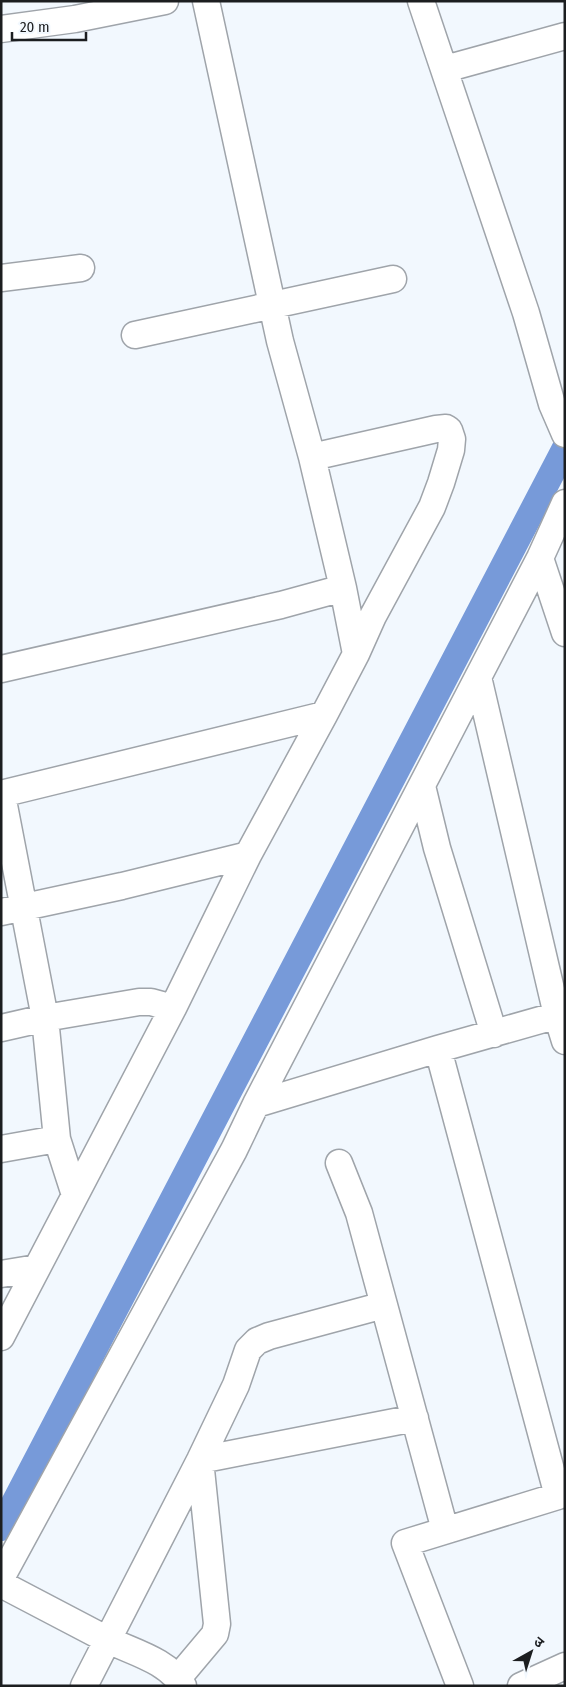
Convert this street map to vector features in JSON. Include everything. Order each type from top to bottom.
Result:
[{"type":"street","points":[[1,29],[75,19],[165,1]]},
{"type":"street","points":[[206,1],[280,341],[312,457],[343,588],[356,654]]},
{"type":"street","points":[[421,1],[523,303],[559,394],[565,434]]},
{"type":"street","points":[[445,69],[565,36]]},
{"type":"street","points":[[1,278],[80,268]]},
{"type":"street","points":[[135,335],[393,279]]},
{"type":"street","points":[[1,1337],[173,1008],[248,855],[324,715],[356,654],[373,616],[432,507],[441,483],[452,438],[449,430],[446,428],[436,429],[312,457]]},
{"type":"street","points":[[1,1578],[234,1150],[256,1104],[540,558],[565,503]]},
{"type":"street","points":[[540,558],[565,633]]},
{"type":"street","points":[[1,669],[281,605],[343,588]]},
{"type":"street","points":[[478,677],[561,1014],[565,1041]]},
{"type":"street","points":[[75,1195],[57,1139],[45,1018],[12,910],[1,795],[324,715]]},
{"type":"street","points":[[422,786],[437,848],[494,1034]]},
{"type":"street","points":[[12,910],[122,886],[248,855]]},
{"type":"street","points":[[1,1028],[45,1018],[140,1002],[151,1002],[173,1008]]},
{"type":"street","points":[[256,1104],[561,1014]]},
{"type":"street","points":[[438,1049],[561,1496],[405,1543],[460,1686]]},
{"type":"street","points":[[1,1149],[57,1139]]},
{"type":"street","points":[[339,1163],[359,1213],[446,1530]]},
{"type":"street","points":[[1,1274],[37,1268]]},
{"type":"street","points":[[84,1686],[200,1460],[236,1385],[248,1350],[257,1341],[269,1336],[384,1305]]},
{"type":"street","points":[[200,1460],[415,1418]]},
{"type":"street","points":[[1,1584],[107,1640],[162,1665],[180,1682],[215,1634],[217,1624],[200,1460]]},
{"type":"street","points":[[522,1686],[565,1666]]},
{"type":"waterway","points":[[1,1528],[565,448]]}]
